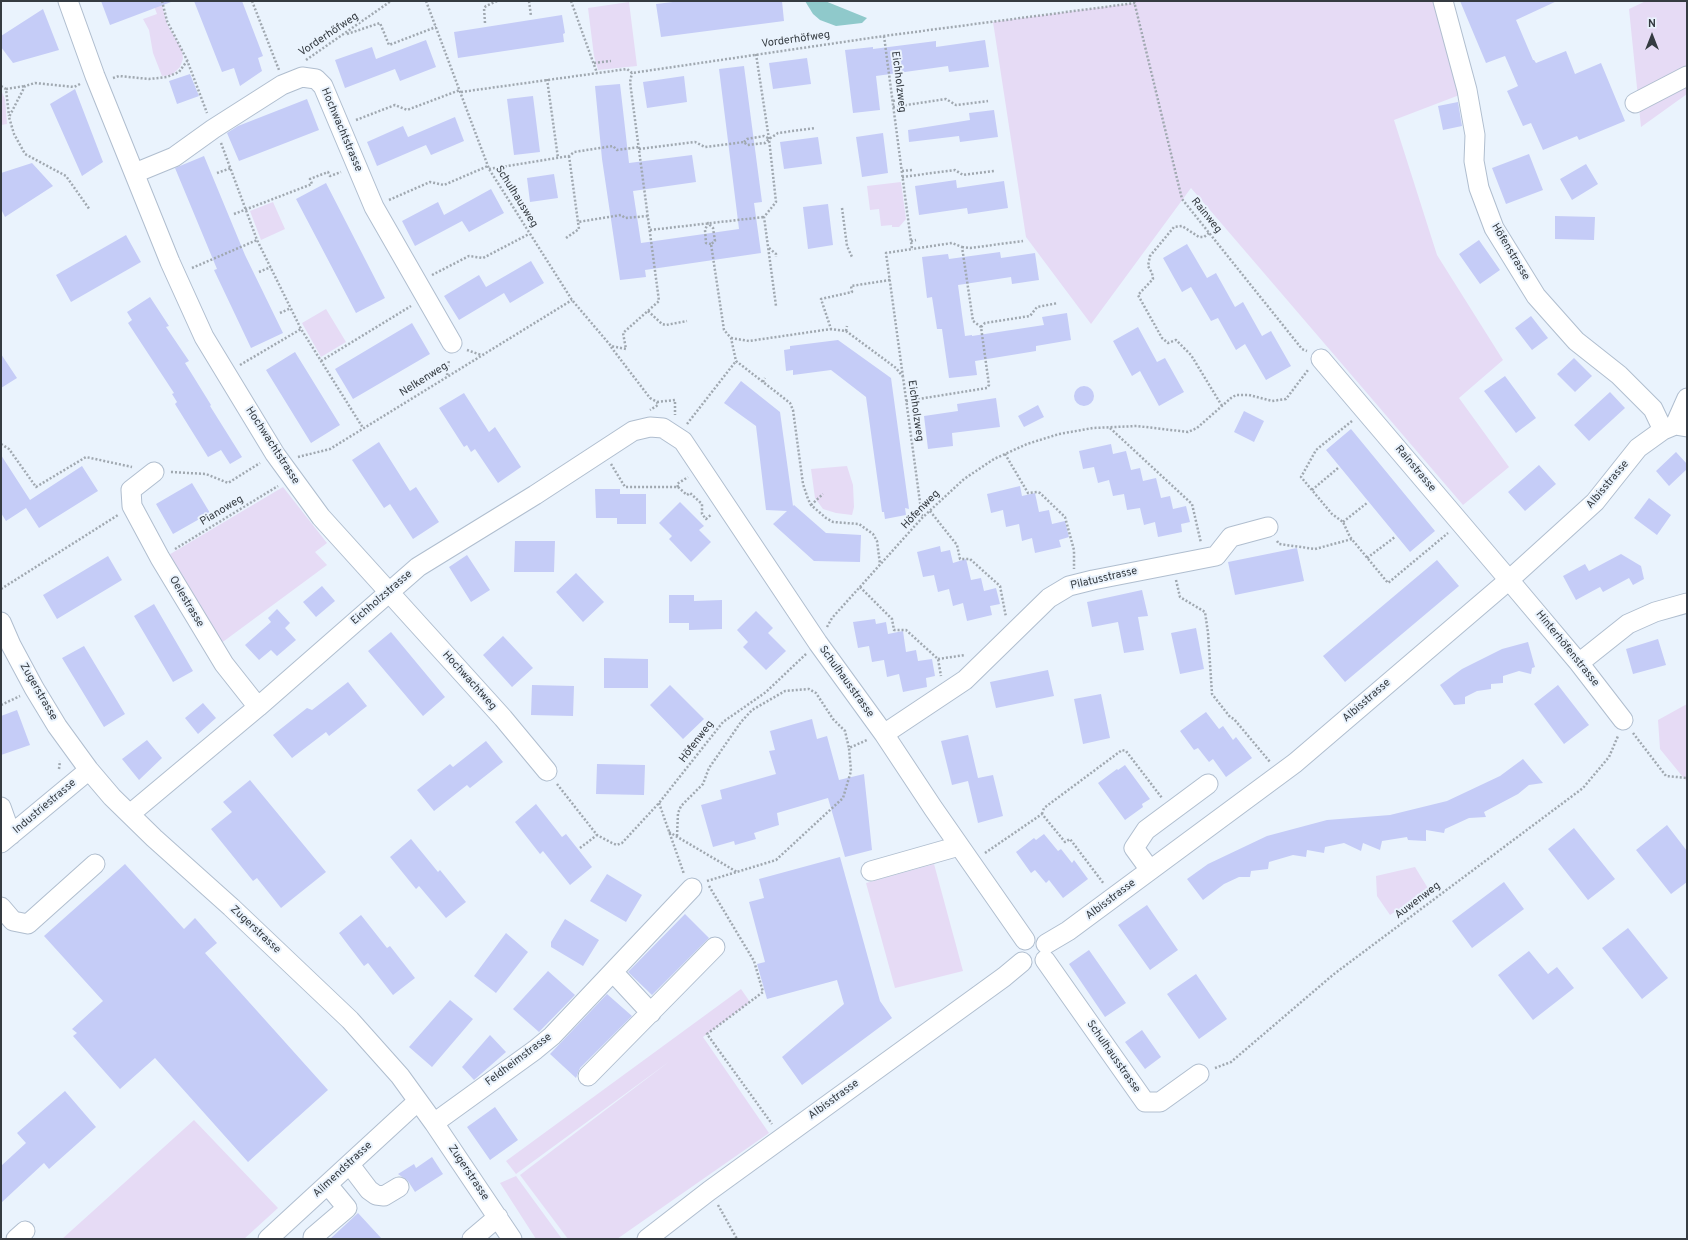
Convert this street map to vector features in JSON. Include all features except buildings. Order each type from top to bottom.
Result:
[{"type":"street","name":"Hochwachtstrasse","points":[[68,1],[96,79],[176,275],[204,337],[292,478],[321,517],[388,592]]},
{"type":"street","name":"Höfenstrasse","points":[[1443,1],[1467,90],[1475,135],[1474,161],[1479,188],[1494,228],[1536,296],[1576,341],[1619,375],[1653,409],[1675,427]]},
{"type":"street","points":[[1636,103],[1687,76]]},
{"type":"street","name":"Hochwachtstrasse","points":[[135,173],[174,158],[282,81],[302,78],[316,79],[323,86],[374,207],[452,344]]},
{"type":"street","name":"Rainstrasse","points":[[1321,359],[1509,580]]},
{"type":"street","points":[[1675,427],[1687,398]]},
{"type":"street","name":"Albisstrasse","points":[[647,1239],[709,1191],[1004,977],[1022,962],[1027,966],[1039,966],[1046,952],[1068,931],[1280,774],[1509,580],[1595,502],[1638,448],[1675,427]]},
{"type":"street","name":"Eichholzstrasse","points":[[130,814],[258,707],[418,567],[633,431],[650,428],[663,428]]},
{"type":"street","name":"Schulhausstrasse","points":[[663,428],[683,441],[818,643],[884,734],[958,846],[1025,940]]},
{"type":"street","points":[[131,498],[154,472]]},
{"type":"street","name":"Oelestrasse","points":[[131,498],[160,558],[224,664],[258,707]]},
{"type":"street","name":"Pilatusstrasse","points":[[884,734],[965,680],[1049,598],[1069,586],[1216,556],[1231,537],[1268,527]]},
{"type":"street","name":"Hinterhöfenstrasse","points":[[1509,580],[1579,663],[1623,720]]},
{"type":"street","name":"Hochwachtweg","points":[[388,592],[503,718],[547,771]]},
{"type":"street","points":[[1579,663],[1628,624],[1655,612],[1687,603]]},
{"type":"street","name":"Zugerstrasse","points":[[1,622],[11,645],[34,688],[57,726],[89,770],[130,814],[350,1020],[400,1076],[498,1216],[512,1239]]},
{"type":"street","name":"Industriestrasse","points":[[6,839],[89,770]]},
{"type":"street","points":[[1150,870],[1134,848],[1146,830],[1208,784]]},
{"type":"street","points":[[1,808],[6,839]]},
{"type":"street","points":[[871,871],[958,846]]},
{"type":"street","points":[[1,907],[13,921],[28,924],[95,864]]},
{"type":"street","name":"Feldheimstrasse","points":[[434,1123],[552,1036],[692,888]]},
{"type":"street","points":[[1022,962],[1019,957],[1018,950],[1020,944],[1025,940],[1035,937],[1040,939],[1046,952]]},
{"type":"street","points":[[588,1076],[714,947]]},
{"type":"street","name":"Schulhausstrasse","points":[[1046,952],[1145,1102],[1160,1102],[1199,1074]]},
{"type":"street","points":[[613,972],[651,1013]]},
{"type":"street","name":"Allmendstrasse","points":[[272,1238],[418,1101]]},
{"type":"street","points":[[350,1165],[369,1190],[376,1195],[384,1196],[399,1187]]},
{"type":"street","points":[[315,1239],[313,1237],[347,1208],[328,1185]]},
{"type":"street","points":[[472,1239],[498,1216]]},
{"type":"path","points":[[162,1],[167,21],[187,60],[213,129],[218,134],[257,240],[301,329],[363,428]]},
{"type":"path","points":[[252,1],[282,81]]},
{"type":"path","name":"Vorderhöfweg","points":[[305,61],[343,36],[391,1]]},
{"type":"path","name":"Schulhausweg","points":[[426,1],[488,168],[572,300],[611,346],[650,398],[657,402]]},
{"type":"path","points":[[485,23],[484,8],[497,1]]},
{"type":"path","points":[[529,1],[531,16]]},
{"type":"path","points":[[576,1],[571,1],[597,73]]},
{"type":"path","name":"Vorderhöfweg","points":[[364,117],[394,105],[407,110],[460,91],[627,69],[632,73],[756,54],[1134,2]]},
{"type":"path","name":"Rainweg","points":[[1134,2],[1182,199],[1302,349],[1321,359]]},
{"type":"path","points":[[343,36],[380,23],[389,45],[436,27]]},
{"type":"path","name":"Eichholzweg","points":[[884,36],[912,249]]},
{"type":"path","points":[[650,230],[764,217],[776,202],[769,139],[756,54]]},
{"type":"path","points":[[1,86],[6,89],[35,83],[74,87],[96,79],[119,76],[149,79],[167,78],[179,72],[187,60]]},
{"type":"path","points":[[594,63],[611,61]]},
{"type":"path","points":[[611,346],[626,349],[623,333],[659,301],[630,82],[632,73]]},
{"type":"path","points":[[547,79],[558,158]]},
{"type":"path","points":[[10,117],[25,86]]},
{"type":"path","points":[[6,89],[14,134],[25,154],[66,176],[90,210]]},
{"type":"path","points":[[893,101],[903,99]]},
{"type":"path","points":[[893,107],[946,99],[956,105],[988,101]]},
{"type":"path","points":[[744,142],[747,145],[766,143],[778,133],[815,128]]},
{"type":"path","points":[[374,207],[430,182],[444,185],[488,168],[569,156],[574,152],[613,146],[617,150],[695,142],[705,147],[744,142],[746,139],[764,136],[769,139]]},
{"type":"path","points":[[566,238],[579,229],[569,156]]},
{"type":"path","points":[[234,214],[312,184],[310,179],[328,172],[330,176],[356,165]]},
{"type":"path","points":[[217,173],[230,168]]},
{"type":"path","points":[[902,171],[912,170]]},
{"type":"path","points":[[902,177],[955,170],[963,175],[994,171]]},
{"type":"path","points":[[842,208],[847,246],[852,257]]},
{"type":"path","points":[[578,222],[621,215],[625,218],[648,216]]},
{"type":"path","points":[[764,217],[776,306]]},
{"type":"path","points":[[708,223],[713,228],[714,241],[711,244],[724,330],[731,338],[736,362],[790,403],[793,410],[803,484],[811,505],[833,522],[859,524],[873,534],[877,541],[880,564]]},
{"type":"path","points":[[708,223],[705,230],[706,242],[711,244]]},
{"type":"path","points":[[1209,233],[1204,237],[1199,237],[1182,226],[1174,227],[1150,256],[1148,266],[1153,279],[1138,295],[1162,338],[1168,343],[1176,340],[1191,355],[1222,406]]},
{"type":"path","points":[[321,361],[469,256],[483,258],[529,234]]},
{"type":"path","points":[[176,275],[257,240]]},
{"type":"path","points":[[911,241],[916,240]]},
{"type":"path","points":[[903,377],[886,253],[952,242],[962,247],[970,248],[1023,241]]},
{"type":"path","name":"Eichholzweg","points":[[906,402],[986,388],[989,385],[981,326],[973,322],[962,247]]},
{"type":"path","points":[[768,248],[776,254],[776,257]]},
{"type":"path","points":[[259,272],[271,267]]},
{"type":"path","points":[[831,329],[821,300],[852,292],[851,286],[890,280]]},
{"type":"path","name":"Nelkenweg","points":[[280,461],[330,449],[572,300]]},
{"type":"path","points":[[981,326],[986,322],[1030,316],[1037,307],[1058,304]]},
{"type":"path","points":[[280,313],[291,308]]},
{"type":"path","points":[[648,311],[662,324],[666,325],[688,321]]},
{"type":"path","points":[[846,331],[847,326]]},
{"type":"path","points":[[226,374],[301,329]]},
{"type":"path","name":"Eichholzweg","points":[[731,338],[749,341],[831,329],[846,331],[896,368],[903,377],[922,518]]},
{"type":"path","name":"Höfenweg","points":[[597,836],[617,845],[622,843],[659,803],[723,722],[766,692],[818,643],[832,618],[922,518],[964,479],[994,459],[1027,444],[1059,434],[1093,428],[1137,426],[1188,432],[1197,428],[1231,398],[1241,395],[1272,401],[1286,399],[1294,390],[1304,373],[1321,359]]},
{"type":"path","points":[[684,428],[736,362]]},
{"type":"path","points":[[763,382],[765,378]]},
{"type":"path","points":[[646,412],[658,405],[657,402],[675,400]]},
{"type":"path","points":[[1365,411],[1316,450],[1301,477],[1332,514],[1343,522],[1352,539],[1388,583],[1461,523]]},
{"type":"path","points":[[1110,427],[1192,504],[1202,546],[1207,558]]},
{"type":"path","points":[[1,444],[9,449],[36,487]]},
{"type":"path","points":[[602,451],[625,487],[678,487],[687,495],[690,493],[702,504],[702,514],[706,519],[725,504]]},
{"type":"path","points":[[1005,454],[1028,493],[1040,493],[1065,517],[1074,550],[1074,585]]},
{"type":"path","points":[[1312,490],[1338,468]]},
{"type":"path","name":"Pianoweg","points":[[160,558],[292,478]]},
{"type":"path","points":[[811,505],[823,494]]},
{"type":"path","points":[[1,589],[131,498]]},
{"type":"path","points":[[1343,522],[1366,503]]},
{"type":"path","points":[[930,511],[957,545],[960,559],[970,559],[1000,586],[1010,636]]},
{"type":"path","points":[[1367,558],[1395,537]]},
{"type":"path","points":[[1279,544],[1315,549],[1352,539]]},
{"type":"path","points":[[1174,564],[1180,597],[1205,612],[1208,632],[1212,694],[1280,774]]},
{"type":"path","points":[[860,587],[892,619],[894,630],[906,630],[938,659],[944,694]]},
{"type":"path","points":[[677,836],[678,813],[681,806],[703,784],[709,768],[741,722],[752,710],[785,691],[809,689],[816,694],[833,719],[845,731],[849,748],[851,771],[843,798],[776,860],[706,881],[754,961],[763,992],[707,1034],[782,1138]]},
{"type":"path","points":[[1623,720],[1666,776],[1687,778]]},
{"type":"path","name":"Auwenweg","points":[[1199,1074],[1230,1062],[1334,974],[1583,788],[1609,756],[1619,735],[1623,720]]},
{"type":"path","points":[[849,748],[884,734]]},
{"type":"path","points":[[970,862],[1042,814],[1044,808],[1122,750],[1126,751],[1171,811]]},
{"type":"path","points":[[547,771],[597,836],[580,848]]},
{"type":"path","points":[[659,803],[683,871]]},
{"type":"path","points":[[1042,814],[1065,842],[1070,839],[1114,897]]},
{"type":"path","points":[[668,831],[737,872]]},
{"type":"path","points":[[709,1191],[737,1239]]},
{"type":"shaded area","points":[[152,1],[161,1],[167,24],[182,50],[183,59],[180,67],[172,75],[162,76],[153,53],[149,30],[143,19],[157,14]]},
{"type":"shaded area","points":[[805,1],[825,1],[867,18],[862,23],[836,26],[820,20],[813,14]]},
{"type":"shaded area","points":[[1134,1],[1442,1],[1462,94],[1394,120],[1437,255],[1503,360],[1459,398],[1509,467],[1463,505],[1191,188],[1091,324],[1026,237],[993,22],[1134,3]]},
{"type":"shaded area","points":[[1646,1],[1687,1],[1687,94],[1641,127],[1629,9]]},
{"type":"shaded area","points":[[629,2],[637,66],[598,70],[594,56],[588,8]]},
{"type":"shaded area","points":[[1,90],[5,99],[7,124],[1,125]]},
{"type":"shaded area","points":[[901,182],[906,219],[899,227],[892,227],[892,225],[881,226],[879,209],[870,210],[867,186]]},
{"type":"shaded area","points":[[273,202],[285,229],[261,240],[250,211]]},
{"type":"shaded area","points":[[326,309],[346,342],[321,357],[302,323]]},
{"type":"shaded area","points":[[847,466],[853,485],[854,507],[852,515],[836,513],[823,509],[815,498],[811,469]]},
{"type":"shaded area","points":[[283,487],[327,543],[315,552],[327,565],[220,644],[167,556]]},
{"type":"shaded area","points":[[1687,704],[1687,782],[1660,749],[1658,720]]},
{"type":"shaded area","points":[[934,864],[963,971],[895,988],[866,883]]},
{"type":"shaded area","points":[[1415,867],[1429,890],[1390,915],[1377,896],[1376,876]]},
{"type":"shaded area","points":[[741,989],[750,1002],[703,1037],[769,1133],[617,1239],[568,1239],[520,1175],[670,1061],[516,1174],[506,1161]]},
{"type":"shaded area","points":[[194,1120],[278,1208],[244,1239],[62,1239]]},
{"type":"shaded area","points":[[516,1176],[562,1239],[536,1239],[500,1183]]}]
